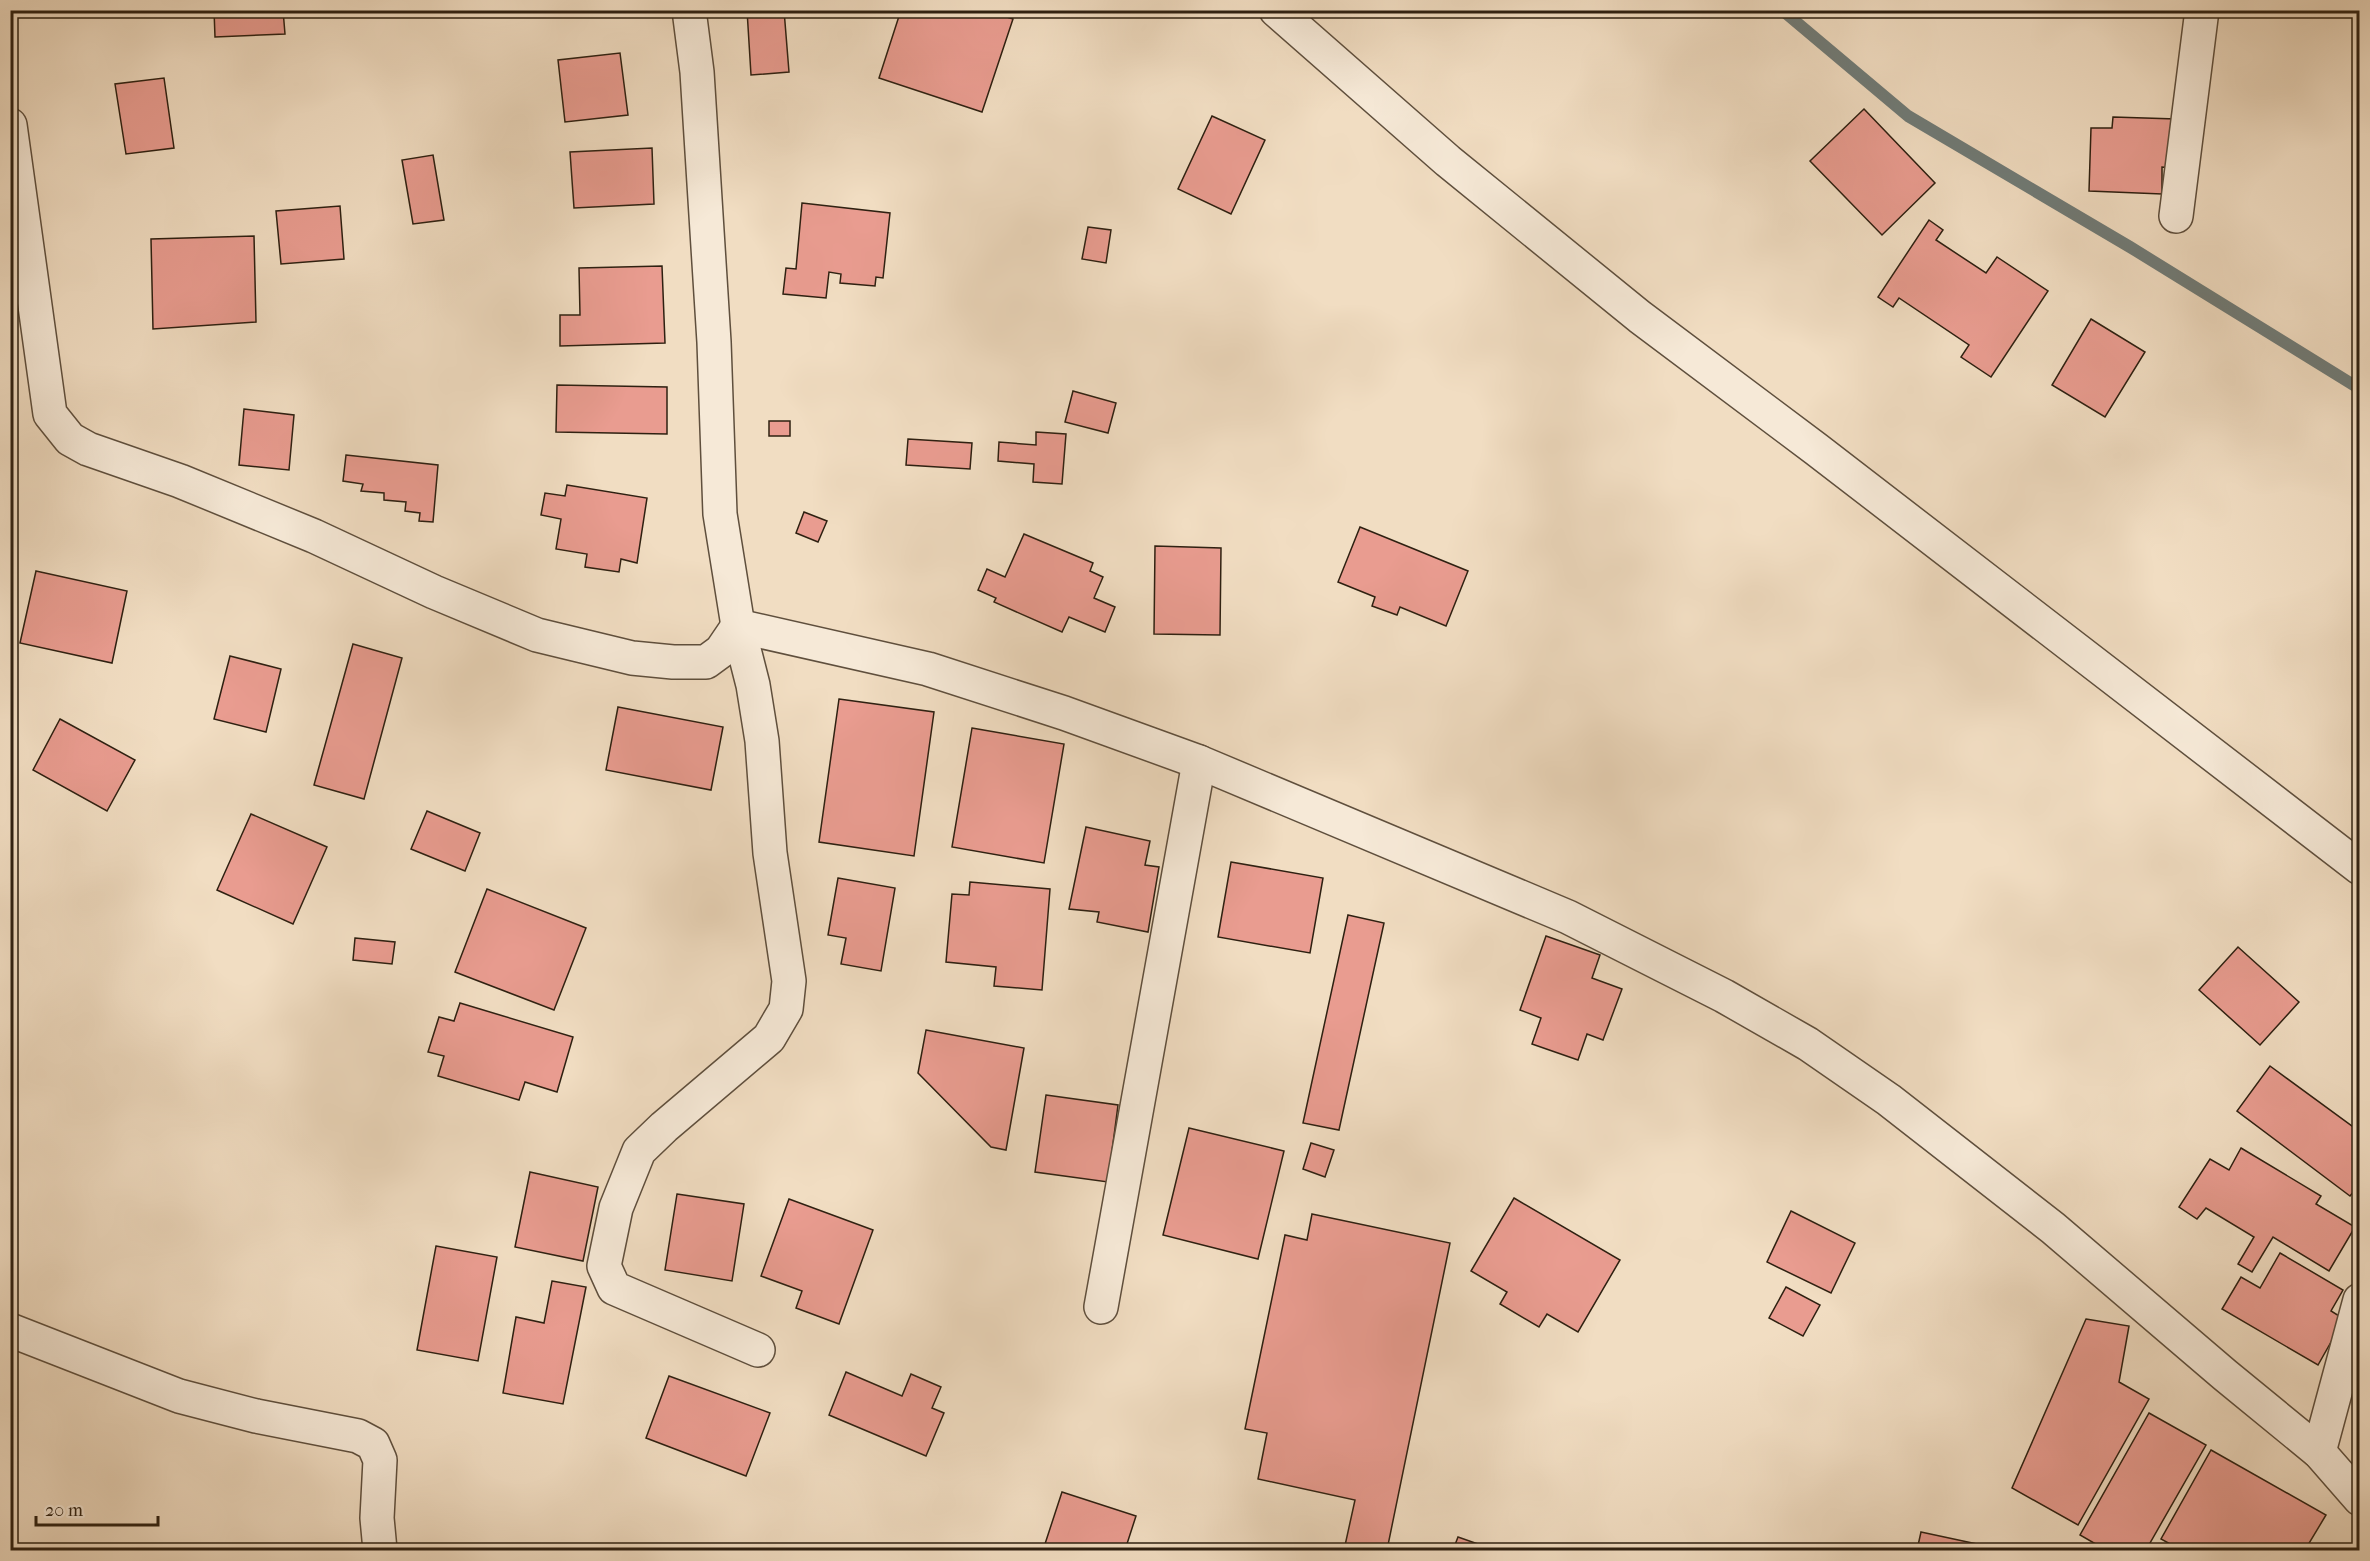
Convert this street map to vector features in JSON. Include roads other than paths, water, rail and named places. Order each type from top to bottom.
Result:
[{"type":"street","points":[[689,10],[697,72],[714,342],[720,514],[738,626],[753,685],[762,741],[770,854],[789,981],[786,1009],[769,1038],[664,1126],[639,1151],[616,1208],[604,1266],[614,1288],[758,1350]]},
{"type":"street","points":[[1276,10],[1448,161],[1640,317],[1816,449],[2360,868]]},
{"type":"street","points":[[2176,216],[2202,10]]},
{"type":"street","points":[[10,125],[50,414],[70,439],[88,449],[180,481],[304,532],[434,592],[537,635],[632,658],[706,662],[721,651],[738,626]]},
{"type":"street","points":[[738,626],[928,669],[1064,713],[1199,762],[1568,917],[1724,996],[1808,1044],[1889,1100],[2053,1228],[2319,1452],[2360,1499]]},
{"type":"street","points":[[1101,1307],[1199,762]]},
{"type":"street","points":[[2319,1452],[2360,1300]]},
{"type":"street","points":[[10,1330],[179,1396],[256,1416],[358,1436],[373,1444],[380,1460],[377,1518],[380,1551]]},
{"type":"waterway","points":[[1782,10],[1908,116],[2130,247],[2360,389]]}]
